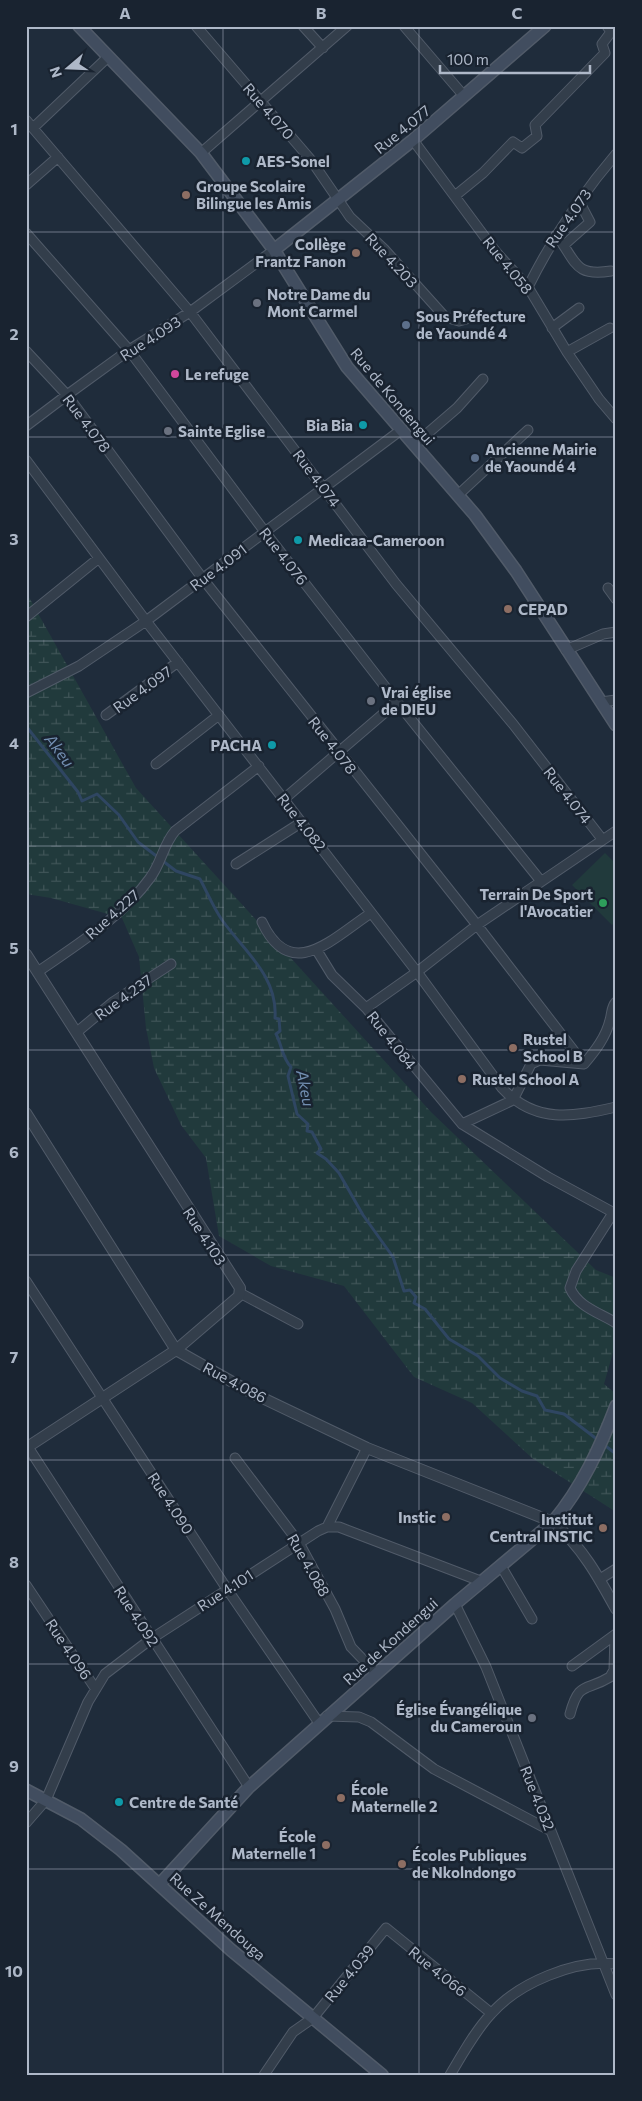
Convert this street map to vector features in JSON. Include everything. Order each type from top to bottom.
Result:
[{"type":"main road","name":"Rue de Kondengui","points":[[79,26],[200,153],[274,250],[347,367],[458,495],[516,571],[616,725]]},
{"type":"main road","name":"Rue 4.077","points":[[274,250],[413,140],[545,26]]},
{"type":"main road","name":"Rue de Kondengui","points":[[160,1884],[249,1787],[323,1720],[378,1674],[454,1604],[483,1582],[553,1522],[570,1500],[594,1458],[616,1406]]},
{"type":"main road","name":"Rue Ze Mendouga","points":[[26,1790],[82,1819],[160,1884],[231,1950],[382,2075]]},
{"type":"street","name":"Rue 4.070","points":[[196,26],[311,160],[338,199]]},
{"type":"street","points":[[304,26],[323,48]]},
{"type":"street","points":[[200,153],[347,26]]},
{"type":"street","points":[[404,26],[464,96]]},
{"type":"street","points":[[456,195],[483,173],[513,142],[522,148],[537,136],[535,125],[605,52],[602,44],[611,32],[607,26]]},
{"type":"street","points":[[33,128],[108,57]]},
{"type":"street","name":"Rue 4.074","points":[[26,120],[190,312],[396,584],[513,724],[602,839]]},
{"type":"street","name":"Rue 4.058","points":[[413,140],[456,195],[496,252],[528,287],[567,352],[599,399],[616,419]]},
{"type":"street","name":"Rue 4.073","points":[[528,287],[556,235],[579,201],[616,154]]},
{"type":"street","points":[[26,185],[58,157]]},
{"type":"street","name":"Rue 4.203","points":[[338,199],[350,216],[384,249],[445,317],[459,321],[478,316]]},
{"type":"street","points":[[564,245],[590,222],[579,201]]},
{"type":"street","name":"Rue 4.076","points":[[26,233],[129,350],[265,532],[397,702],[540,880]]},
{"type":"street","points":[[556,235],[582,270],[589,274],[611,271]]},
{"type":"street","name":"Rue 4.093","points":[[26,426],[129,350],[190,312],[274,250]]},
{"type":"street","points":[[552,328],[579,308]]},
{"type":"street","points":[[567,352],[610,328]]},
{"type":"street","name":"Rue 4.078","points":[[26,351],[67,394],[203,579],[338,752],[477,925],[584,1064]]},
{"type":"street","points":[[414,444],[457,408],[483,379]]},
{"type":"street","name":"Rue 4.091","points":[[26,693],[79,666],[146,621],[323,486],[401,430]]},
{"type":"street","points":[[458,495],[528,430]]},
{"type":"street","name":"Rue 4.082","points":[[26,460],[146,621],[372,912],[502,1088],[513,1100],[542,1113],[568,1116],[616,1107]]},
{"type":"street","points":[[26,617],[99,558]]},
{"type":"street","points":[[608,588],[616,599]]},
{"type":"street","points":[[566,650],[602,634],[616,632]]},
{"type":"street","name":"Rue 4.097","points":[[106,715],[178,662]]},
{"type":"street","points":[[600,702],[616,700]]},
{"type":"street","points":[[284,799],[397,702]]},
{"type":"street","points":[[156,764],[219,715]]},
{"type":"street","name":"Rue 4.227","points":[[39,971],[126,905],[150,878],[166,844],[175,831],[259,766]]},
{"type":"street","points":[[236,864],[302,822]]},
{"type":"street","name":"Rue 4.084","points":[[614,1213],[462,1124],[366,1008],[540,880],[616,831]]},
{"type":"street","points":[[262,922],[275,944],[286,952],[296,954],[316,950],[372,912]]},
{"type":"street","points":[[316,950],[332,975],[366,1008]]},
{"type":"street","name":"Rue 4.103","points":[[26,954],[39,971],[77,1032],[94,1064],[240,1288],[240,1293]]},
{"type":"street","name":"Rue 4.237","points":[[77,1032],[113,1002],[171,964]]},
{"type":"street","points":[[462,1124],[513,1100],[531,1064],[540,1060],[584,1064],[597,1048],[610,1021],[613,1004],[616,1002]]},
{"type":"street","name":"Rue 4.086","points":[[26,1113],[176,1350],[252,1393],[367,1448],[553,1522]]},
{"type":"street","points":[[614,1213],[576,1271],[570,1288],[573,1295],[585,1306],[616,1324]]},
{"type":"street","name":"Rue 4.090","points":[[26,1281],[228,1589],[323,1720]]},
{"type":"street","points":[[27,1447],[103,1400],[176,1350],[239,1296],[240,1293],[298,1324]]},
{"type":"street","name":"Rue 4.092","points":[[27,1447],[249,1787]]},
{"type":"street","points":[[367,1448],[327,1527],[339,1527],[483,1582]]},
{"type":"street","name":"Rue 4.088","points":[[235,1458],[299,1542],[335,1609],[350,1647],[378,1674]]},
{"type":"street","points":[[553,1522],[585,1554],[616,1609]]},
{"type":"street","name":"Rue 4.101","points":[[26,1823],[46,1800],[95,1688],[106,1674],[151,1639],[299,1542],[327,1527]]},
{"type":"street","points":[[502,1566],[532,1619]]},
{"type":"street","points":[[600,1579],[616,1569]]},
{"type":"street","name":"Rue 4.096","points":[[26,1585],[95,1688]]},
{"type":"street","name":"Rue 4.032","points":[[454,1604],[486,1667],[605,1963],[616,1995]]},
{"type":"street","points":[[572,1666],[615,1635]]},
{"type":"street","points":[[570,1714],[575,1696],[585,1687],[610,1677],[614,1670],[615,1635]]},
{"type":"street","points":[[323,1720],[359,1717],[371,1722],[434,1769],[551,1831]]},
{"type":"street","name":"Rue 4.039","points":[[264,2075],[293,2032],[312,2018],[386,1928]]},
{"type":"street","name":"Rue 4.066","points":[[386,1928],[491,2013]]},
{"type":"street","points":[[450,2075],[491,2013],[514,1994],[542,1979],[575,1966],[605,1963],[616,1964]]},
{"type":"green space","points":[[26,592],[136,788],[431,1112],[596,1270],[616,1278],[616,1342],[604,1384],[616,1394],[616,1512],[532,1458],[472,1403],[414,1377],[344,1286],[271,1266],[219,1236],[206,1158],[181,1125],[154,1068],[146,1028],[139,957],[122,918],[51,898],[26,894]]},
{"type":"green space","name":"Terrain De Sport l'Avocatier","points":[[605,853],[616,864],[616,921],[612,925],[572,885]]},
{"type":"waterway","name":"Akeu","points":[[26,726],[78,792],[82,801],[97,794],[119,815],[138,842],[176,871],[200,879],[222,920],[258,965],[271,989],[275,1018],[279,1019],[280,1031],[276,1034],[286,1060],[291,1067],[288,1076],[297,1114],[308,1124],[307,1131],[312,1132],[321,1149],[317,1153],[326,1159],[339,1173],[363,1215],[393,1257],[404,1291],[410,1290],[416,1297],[414,1303],[425,1309],[449,1339],[478,1356],[500,1378],[522,1391],[537,1396],[545,1410],[564,1414],[598,1440]]},
{"type":"waterway","name":"Akeu","points":[[603,1444],[616,1454]]},
{"type":"place","name":"AES-Sonel","points":[[246,161]]},
{"type":"place","name":"Groupe Scolaire Bilingue les Amis","points":[[186,195]]},
{"type":"place","name":"Collège Frantz Fanon","points":[[356,253]]},
{"type":"place","name":"Notre Dame du Mont Carmel","points":[[257,303]]},
{"type":"place","name":"Sous Préfecture de Yaoundé 4","points":[[406,325]]},
{"type":"place","name":"Le refuge","points":[[175,374]]},
{"type":"place","name":"Bia Bia","points":[[363,425]]},
{"type":"place","name":"Sainte Eglise","points":[[168,431]]},
{"type":"place","name":"Ancienne Mairie de Yaoundé 4","points":[[475,458]]},
{"type":"place","name":"Medicaa-Cameroon","points":[[298,540]]},
{"type":"place","name":"CEPAD","points":[[508,609]]},
{"type":"place","name":"Vrai église de DIEU","points":[[371,701]]},
{"type":"place","name":"PACHA","points":[[272,745]]},
{"type":"place","name":"Terrain De Sport l'Avocatier","points":[[603,903]]},
{"type":"place","name":"Rustel School B","points":[[513,1048]]},
{"type":"place","name":"Rustel School A","points":[[462,1079]]},
{"type":"place","name":"Instic","points":[[446,1517]]},
{"type":"place","name":"Institut Central INSTIC","points":[[603,1528]]},
{"type":"place","name":"Église Évangélique du Cameroun","points":[[532,1718]]},
{"type":"place","name":"École Maternelle 2","points":[[341,1798]]},
{"type":"place","name":"Centre de Santé","points":[[119,1802]]},
{"type":"place","name":"École Maternelle 1","points":[[326,1845]]},
{"type":"place","name":"Écoles Publiques de Nkolndongo","points":[[402,1864]]}]
